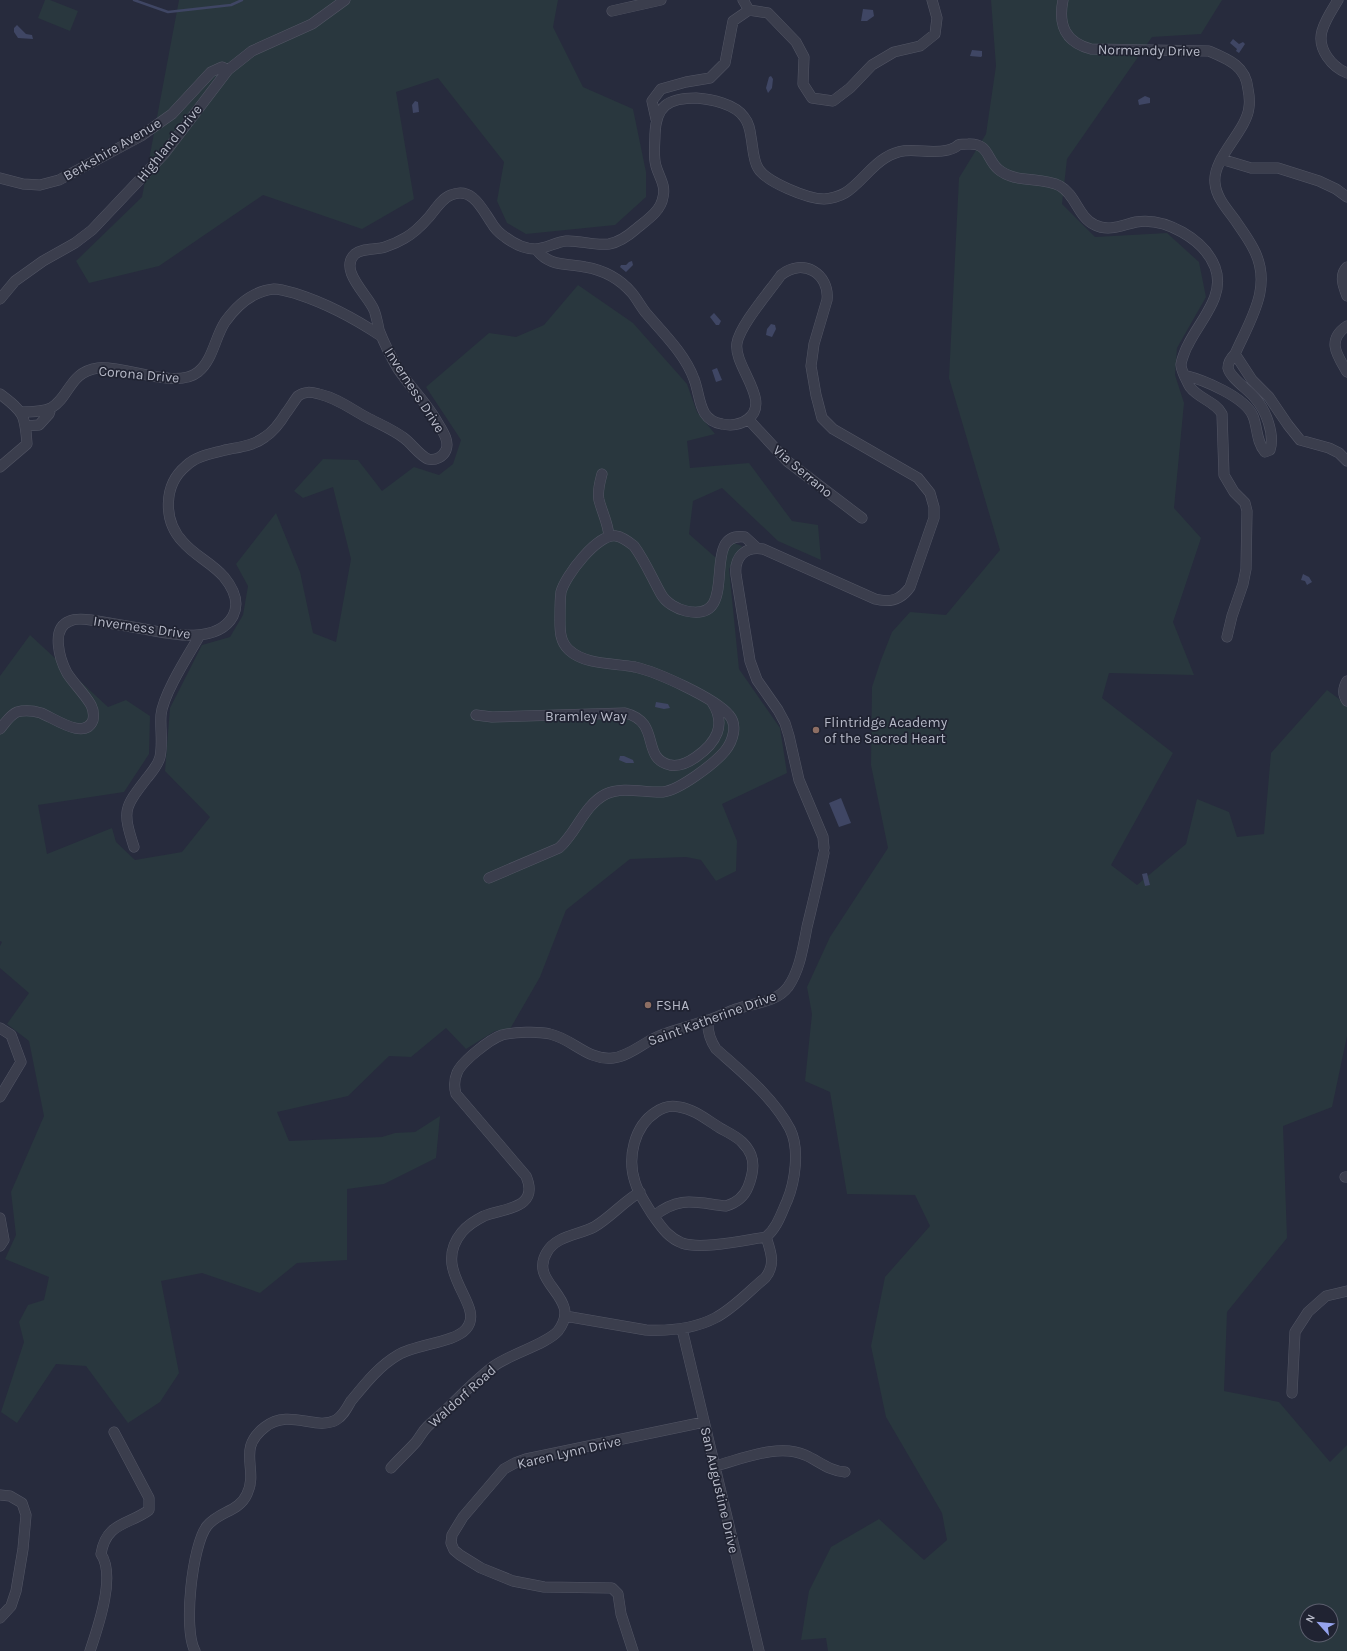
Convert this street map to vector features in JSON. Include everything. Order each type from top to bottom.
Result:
[{"type":"street","name":"Highland Drive","points":[[0,299],[15,281],[43,261],[75,243],[92,230],[164,154],[228,70],[252,51],[312,24],[345,0]]},
{"type":"street","points":[[612,11],[661,0]]},
{"type":"street","points":[[743,0],[749,10]]},
{"type":"street","points":[[656,120],[652,101],[661,89],[686,82],[710,78],[725,63],[733,21],[749,10],[768,13],[796,42],[804,57],[803,84],[812,98],[833,101],[850,88],[872,65],[894,52],[920,46],[935,34],[937,18],[932,0]]},
{"type":"street","name":"Normandy Drive","points":[[1063,0],[1061,10],[1062,24],[1066,34],[1072,41],[1081,46],[1091,49],[1209,51],[1222,56],[1235,64],[1246,76],[1249,108],[1244,121],[1221,159],[1215,173],[1215,184],[1218,195],[1254,249],[1259,263],[1261,277],[1261,294],[1258,305],[1235,354]]},
{"type":"street","points":[[1338,0],[1329,15],[1322,32],[1323,47],[1329,60],[1338,69],[1347,73]]},
{"type":"street","name":"Berkshire Avenue","points":[[0,178],[23,184],[40,185],[59,180],[141,136],[172,114],[211,72],[222,67],[228,70]]},
{"type":"street","points":[[656,120],[660,110],[666,104],[676,100],[694,98],[709,100],[735,109],[743,115],[748,122],[756,165],[761,172],[770,180],[783,187],[813,197],[825,199],[845,193],[883,159],[894,154],[906,150],[945,151],[959,144],[971,143],[984,148],[999,170],[1025,179],[1046,181],[1063,188],[1077,203],[1087,220],[1096,226],[1107,228],[1146,221],[1156,222],[1172,228],[1200,246],[1209,256],[1217,274],[1218,284],[1216,294],[1210,308],[1186,349],[1181,365],[1190,387],[1219,409],[1222,414],[1224,475],[1234,492],[1245,503],[1247,511],[1246,569],[1244,584],[1232,616],[1227,637]]},
{"type":"street","name":"Inverness Drive","points":[[0,729],[9,718],[17,713],[27,711],[41,713],[82,729],[89,726],[93,720],[91,705],[67,672],[60,656],[58,636],[61,628],[68,621],[79,619],[91,620],[179,635],[200,635],[212,632],[229,622],[234,614],[236,602],[233,590],[224,577],[180,540],[173,529],[169,517],[168,500],[171,486],[188,463],[199,457],[258,442],[269,435],[280,424],[296,398],[301,393],[309,392],[335,399],[396,432],[410,442],[426,458],[433,459],[440,457],[446,450],[447,442],[436,420],[398,369],[381,336],[373,306],[350,271],[349,263],[352,256],[358,251],[380,249],[409,236],[419,228],[444,199],[458,193],[466,194],[474,198],[486,214],[492,226],[502,235],[519,245],[536,249],[569,241],[601,245],[614,243],[627,236],[654,214],[663,198],[664,188],[656,161],[656,120]]},
{"type":"street","points":[[1221,159],[1251,168],[1278,168],[1319,181],[1336,189],[1347,197]]},
{"type":"street","points":[[489,878],[559,848],[566,842],[594,803],[609,793],[617,791],[656,792],[677,788],[709,766],[731,742],[734,728],[729,715],[712,702],[657,674],[636,668],[586,659],[576,655],[565,645],[560,631],[560,600],[565,583],[595,545],[603,538],[615,535],[634,546],[663,597],[670,604],[686,611],[694,612],[709,609],[716,600],[722,553],[729,540],[734,537],[745,537],[757,548],[763,548],[875,599],[889,601],[897,600],[910,587],[934,518],[934,507],[930,493],[918,478],[833,429],[822,418],[811,366],[812,356],[828,292],[823,280],[818,274],[810,269],[798,267],[793,268],[781,275],[743,329],[737,343],[737,352],[754,392],[756,402],[753,414],[748,419],[736,425],[730,426],[715,423],[703,411],[696,384],[690,369],[632,293],[610,276],[595,269],[558,264],[549,261],[541,256],[536,249]]},
{"type":"street","points":[[1347,267],[1344,270],[1342,278],[1347,296]]},
{"type":"street","name":"Corona Drive","points":[[26,426],[39,425],[49,414],[51,408],[61,399],[71,383],[86,371],[99,368],[115,369],[180,379],[198,372],[207,362],[225,323],[235,309],[248,298],[263,291],[276,289],[318,301],[355,318],[381,336]]},
{"type":"street","points":[[1347,326],[1339,331],[1335,341],[1336,351],[1347,372]]},
{"type":"street","points":[[1184,375],[1204,381],[1239,400],[1253,416],[1260,445],[1265,452],[1270,450],[1272,444],[1269,426],[1263,408],[1256,398],[1231,374],[1228,368],[1230,360],[1235,354],[1252,380],[1269,397],[1300,440],[1329,448],[1339,453],[1347,460]]},
{"type":"street","points":[[0,394],[22,412],[26,426],[27,444],[0,467]]},
{"type":"street","points":[[22,412],[37,412],[51,408]]},
{"type":"street","name":"Via Serrano","points":[[748,419],[787,461],[862,518]]},
{"type":"street","points":[[602,474],[598,490],[599,499],[608,527],[609,536]]},
{"type":"street","name":"Saint Katherine Drive","points":[[195,1651],[190,1627],[192,1570],[198,1544],[203,1532],[211,1522],[237,1508],[246,1497],[250,1488],[249,1452],[254,1438],[266,1426],[281,1420],[289,1419],[326,1423],[336,1420],[342,1415],[366,1384],[390,1360],[411,1349],[442,1341],[459,1334],[464,1331],[470,1323],[471,1310],[456,1280],[452,1267],[452,1253],[456,1242],[464,1230],[477,1220],[486,1215],[519,1206],[527,1197],[529,1187],[526,1176],[456,1094],[454,1080],[461,1067],[483,1046],[495,1038],[507,1034],[531,1032],[550,1034],[567,1040],[590,1055],[598,1058],[614,1058],[628,1054],[657,1037],[675,1030],[708,1020],[735,1009],[765,1002],[782,992],[787,987],[798,966],[824,850],[823,837],[799,780],[785,723],[778,710],[757,680],[750,661],[735,568],[739,556],[749,549],[757,548]]},
{"type":"street","points":[[134,847],[127,825],[126,811],[130,801],[156,767],[160,757],[161,713],[177,675],[200,635]]},
{"type":"street","points":[[1347,681],[1343,690],[1344,697],[1347,701]]},
{"type":"street","name":"Bramley Way","points":[[476,715],[492,717],[631,715],[638,718],[648,730],[652,748],[658,759],[675,766],[683,764],[698,756],[713,743],[717,737],[719,721],[717,712],[712,702]]},
{"type":"street","points":[[654,1216],[663,1208],[682,1201],[726,1206],[737,1201],[747,1191],[753,1163],[749,1150],[738,1138],[692,1111],[679,1106],[667,1107],[651,1116],[636,1136],[632,1167],[635,1184],[654,1216],[668,1235],[675,1240],[690,1245],[704,1245],[766,1237],[772,1232],[779,1220],[793,1183],[795,1155],[790,1130],[774,1106],[759,1088],[716,1049],[709,1036],[708,1020]]},
{"type":"street","points":[[0,1028],[11,1035],[21,1062],[0,1097]]},
{"type":"street","points":[[640,1192],[628,1200],[614,1213],[593,1227],[555,1242],[546,1253],[542,1266],[543,1273],[546,1281],[562,1300],[564,1316],[646,1330],[682,1329],[716,1318],[766,1278],[772,1267],[772,1261],[766,1237]]},
{"type":"street","points":[[0,1218],[4,1240],[0,1246]]},
{"type":"street","points":[[1292,1393],[1295,1332],[1308,1312],[1326,1296],[1347,1291]]},
{"type":"street","name":"Waldorf Road","points":[[391,1468],[428,1426],[469,1386],[495,1365],[553,1336],[558,1331],[564,1316]]},
{"type":"street","name":"San Augustine Drive","points":[[682,1329],[759,1651]]},
{"type":"street","name":"Karen Lynn Drive","points":[[633,1651],[621,1614],[618,1594],[612,1588],[544,1587],[513,1581],[481,1568],[460,1555],[454,1550],[451,1542],[452,1535],[463,1518],[504,1469],[514,1463],[526,1459],[704,1422]]},
{"type":"street","points":[[90,1651],[100,1622],[105,1594],[106,1569],[105,1560],[101,1554],[102,1546],[114,1528],[142,1515],[149,1510],[149,1498],[114,1432]]},
{"type":"street","points":[[715,1466],[772,1451],[786,1450],[805,1455],[835,1472],[845,1472]]},
{"type":"street","points":[[0,1495],[10,1496],[22,1503],[26,1516],[23,1549],[16,1591],[11,1606],[0,1618]]},
{"type":"shaded area","points":[[45,0],[50,0],[78,11],[70,31],[38,18]]},
{"type":"shaded area","points":[[179,0],[558,0],[553,27],[583,87],[633,109],[646,172],[646,197],[615,225],[526,234],[507,223],[497,201],[504,162],[438,78],[396,92],[414,199],[362,229],[263,195],[159,266],[89,283],[76,261],[142,197]]},
{"type":"shaded area","points":[[991,0],[1222,0],[1201,34],[1152,37],[1067,159],[1062,204],[1095,237],[1167,233],[1199,262],[1206,297],[1177,348],[1175,375],[1184,403],[1174,508],[1201,538],[1173,622],[1194,675],[1109,673],[1102,698],[1173,753],[1111,865],[1137,885],[1186,844],[1197,799],[1229,812],[1237,837],[1264,834],[1271,753],[1327,690],[1347,705],[1347,1036],[1332,1107],[1283,1126],[1287,1238],[1227,1312],[1224,1391],[1279,1402],[1330,1462],[1347,1445],[1347,1651],[828,1651],[826,1638],[801,1640],[809,1591],[831,1547],[879,1519],[924,1560],[947,1540],[942,1513],[886,1417],[871,1346],[885,1277],[930,1226],[915,1195],[847,1194],[830,1092],[805,1081],[812,1014],[807,987],[830,937],[888,848],[871,765],[872,687],[892,632],[910,612],[946,615],[1000,550],[949,378],[959,178],[986,134],[996,66]]},
{"type":"shaded area","points":[[578,285],[633,323],[687,384],[697,412],[715,434],[687,441],[690,468],[749,463],[792,521],[818,525],[821,560],[778,541],[722,488],[693,501],[689,534],[715,557],[734,543],[742,546],[729,569],[739,669],[780,728],[787,773],[722,804],[737,841],[736,871],[716,881],[701,860],[686,857],[630,859],[566,910],[540,977],[510,1029],[495,1031],[466,1049],[446,1028],[411,1057],[389,1056],[348,1096],[277,1112],[289,1141],[382,1137],[395,1133],[415,1132],[440,1116],[436,1158],[384,1184],[347,1189],[347,1260],[297,1263],[260,1293],[202,1273],[161,1281],[179,1373],[160,1402],[128,1423],[86,1366],[56,1364],[17,1423],[1,1412],[24,1342],[19,1322],[28,1305],[44,1300],[49,1277],[5,1259],[16,1235],[11,1192],[44,1116],[29,1041],[7,1024],[29,993],[0,968],[0,946],[2,942],[0,941],[0,676],[30,635],[108,707],[126,700],[150,716],[149,754],[124,792],[38,805],[47,854],[112,828],[116,842],[135,860],[182,852],[210,817],[165,771],[170,708],[202,645],[230,637],[243,615],[248,586],[236,564],[276,513],[300,572],[313,633],[336,642],[351,559],[333,487],[303,498],[294,491],[323,459],[358,460],[382,491],[414,467],[439,475],[453,464],[461,440],[426,387],[489,333],[516,337],[544,325]]},
{"type":"water","points":[[863,9],[873,10],[874,16],[867,21],[861,21]]},
{"type":"water","points":[[17,25],[26,34],[32,35],[33,39],[18,38],[14,32],[14,28]]},
{"type":"water","points":[[1233,39],[1239,44],[1243,42],[1245,44],[1239,53],[1230,43]]},
{"type":"water","points":[[972,50],[982,51],[982,56],[970,56]]},
{"type":"water","points":[[771,76],[773,79],[772,88],[768,93],[766,88],[769,77]]},
{"type":"water","points":[[1145,96],[1150,98],[1150,103],[1139,105],[1138,100]]},
{"type":"water","points":[[415,101],[418,102],[419,112],[413,113],[412,105]]},
{"type":"water","points":[[632,261],[633,265],[626,272],[620,267],[621,265],[626,265]]},
{"type":"water","points":[[714,313],[721,321],[719,325],[716,325],[710,317]]},
{"type":"water","points":[[771,324],[775,325],[776,329],[772,337],[766,335],[767,329]]},
{"type":"water","points":[[717,368],[722,380],[716,382],[712,370]]},
{"type":"water","points":[[1303,574],[1309,577],[1312,582],[1307,585],[1305,581],[1301,580]]},
{"type":"water","points":[[656,702],[668,704],[670,708],[664,709],[655,707]]},
{"type":"water","points":[[620,756],[633,760],[634,763],[626,763],[619,760]]},
{"type":"water","points":[[841,798],[851,823],[839,827],[829,803]]},
{"type":"water","points":[[1147,873],[1150,885],[1145,886],[1142,874]]},
{"type":"waterway","points":[[134,0],[168,12],[231,5],[242,0]]},
{"type":"place","name":"Flintridge Academy of the Sacred Heart","points":[[816,730]]},
{"type":"place","name":"FSHA","points":[[648,1005]]}]
